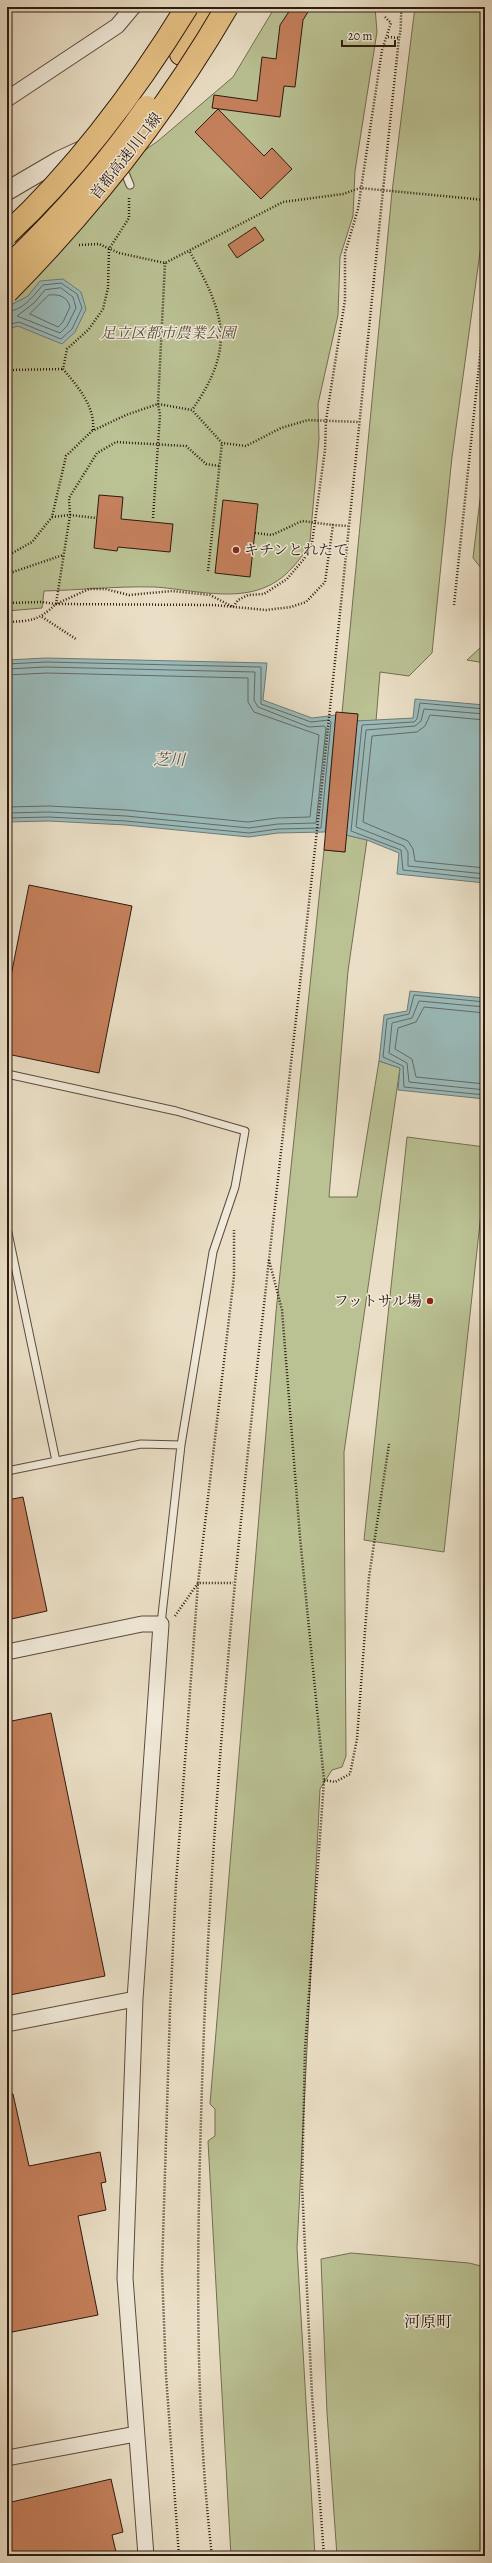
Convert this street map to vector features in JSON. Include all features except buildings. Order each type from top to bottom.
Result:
[{"type":"highway","points":[[7,234],[48,194],[132,93],[187,7]]},
{"type":"highway","points":[[7,268],[37,239],[113,151],[174,67],[209,7]]},
{"type":"highway","name":"首都高速川口線","points":[[7,292],[43,255],[136,147],[189,70],[227,7]]},
{"type":"street","points":[[7,99],[116,26],[133,7]]},
{"type":"street","points":[[60,160],[98,127],[124,95],[179,7]]},
{"type":"street","points":[[7,191],[60,160],[110,137],[167,90],[236,7]]},
{"type":"street","points":[[7,1652],[142,1624],[166,1622],[135,1999],[124,2278],[146,2556]]},
{"type":"street","points":[[7,2024],[135,1999]]},
{"type":"street","points":[[7,2458],[136,2434]]},
{"type":"lane","points":[[110,137],[130,185]]},
{"type":"lane","points":[[7,1074],[176,1111],[245,1131],[235,1187],[213,1252],[181,1445],[166,1622]]},
{"type":"lane","points":[[7,1228],[56,1461]]},
{"type":"lane","points":[[7,1471],[141,1444],[181,1445]]},
{"type":"path","points":[[212,2556],[202,2452],[198,2341],[198,2202],[205,1996],[215,1820],[233,1583],[330,711],[358,422],[399,38],[401,31],[399,23],[402,7]]},
{"type":"path","points":[[405,7],[412,7]]},
{"type":"path","points":[[385,17],[391,23],[399,23]]},
{"type":"path","points":[[233,607],[238,600],[248,595],[264,594],[287,580],[310,549],[325,450],[326,420],[345,300],[345,253],[356,219],[382,50],[388,36],[391,23]]},
{"type":"path","points":[[388,36],[399,38]]},
{"type":"path","points":[[62,369],[67,349],[89,329],[103,309],[108,288],[109,249],[129,218],[130,185]]},
{"type":"path","points":[[76,245],[99,244],[109,249],[165,263],[190,252],[213,236],[283,202],[343,194],[360,188],[485,200]]},
{"type":"path","points":[[190,252],[212,291],[221,333],[218,363],[212,379],[192,410]]},
{"type":"path","points":[[153,518],[160,415],[158,404],[165,263]]},
{"type":"path","points":[[454,604],[485,308]]},
{"type":"path","points":[[7,370],[62,369],[77,386],[94,416],[92,431]]},
{"type":"path","points":[[7,556],[32,542],[52,517],[66,456],[92,431],[126,415],[158,404],[192,410],[222,443],[246,446],[293,423],[326,420],[358,422]]},
{"type":"path","points":[[56,604],[70,515],[69,498],[97,453],[116,442],[186,446],[206,464],[219,466]]},
{"type":"path","points":[[208,571],[222,443]]},
{"type":"path","points":[[52,517],[70,515],[96,518]]},
{"type":"path","points":[[255,533],[272,534],[302,521],[348,526]]},
{"type":"path","points":[[7,603],[42,602],[56,604],[233,607],[266,610],[291,607],[312,597],[325,582],[333,525]]},
{"type":"path","points":[[7,574],[64,555]]},
{"type":"path","points":[[7,622],[33,621],[42,617],[56,604],[89,589],[105,589],[129,595],[172,591],[210,594],[233,607]]},
{"type":"path","points":[[42,617],[76,639]]},
{"type":"path","points":[[179,2556],[166,2375],[162,2270],[176,1883],[198,1583],[234,1276],[234,1224]]},
{"type":"path","points":[[268,1258],[282,1310],[299,1529],[324,1780],[305,2049],[302,2185],[312,2395],[324,2556]]},
{"type":"path","points":[[324,1780],[335,1782],[350,1774],[357,1739],[369,1577],[389,1444]]},
{"type":"path","points":[[198,1583],[233,1583]]},
{"type":"path","points":[[166,1622],[198,1583]]},
{"type":"green space","name":"足立区都市農業公園","points":[[275,7],[375,7],[377,32],[355,171],[353,216],[340,257],[338,315],[318,404],[319,439],[310,541],[295,565],[277,581],[262,589],[245,593],[209,593],[154,587],[44,591],[42,608],[7,611],[7,238],[80,196],[158,141],[233,77]]},
{"type":"green space","points":[[415,7],[485,7],[485,216],[452,457],[432,653],[409,676],[380,672],[376,721],[357,721],[357,714],[342,713],[392,192]]},
{"type":"green space","points":[[485,458],[485,573],[473,558]]},
{"type":"green space","points":[[485,610],[485,663],[467,660],[481,647]]},
{"type":"green space","points":[[346,835],[367,840],[348,971],[329,1197],[357,1197],[379,1061],[400,1068],[344,1452],[346,1756],[342,1767],[332,1770],[320,1789],[297,2248],[315,2556],[231,2556],[208,2141],[215,2136],[215,2109],[210,2104],[276,1312],[324,850],[345,852]]},
{"type":"green space","name":"フットサル場","points":[[407,1137],[485,1147],[485,1177],[444,1552],[364,1540]]},
{"type":"green space","points":[[351,2253],[469,2263],[485,2267],[485,2556],[337,2556],[327,2413],[321,2259]]},
{"type":"water","points":[[63,279],[81,292],[86,309],[75,332],[62,344],[18,326],[7,329],[7,307],[28,296],[40,281]]},
{"type":"water","name":"芝川","points":[[46,658],[267,663],[263,700],[312,718],[336,715],[325,832],[278,833],[249,837],[126,825],[49,821],[7,822],[7,660]]},
{"type":"water","points":[[415,699],[485,705],[485,883],[397,874],[399,853],[367,840],[346,835],[357,721],[413,718]]},
{"type":"water","points":[[410,991],[485,998],[485,1099],[398,1090],[400,1068],[379,1061],[384,1015],[407,1011]]},
{"type":"water","points":[[485,2057],[485,2154],[482,2146]]},
{"type":"place","name":"キチンとれたて","points":[[236,550]]},
{"type":"place","name":"フットサル場","points":[[430,1301]]},
{"type":"district","name":"河原町","points":[[428,2321]]}]
